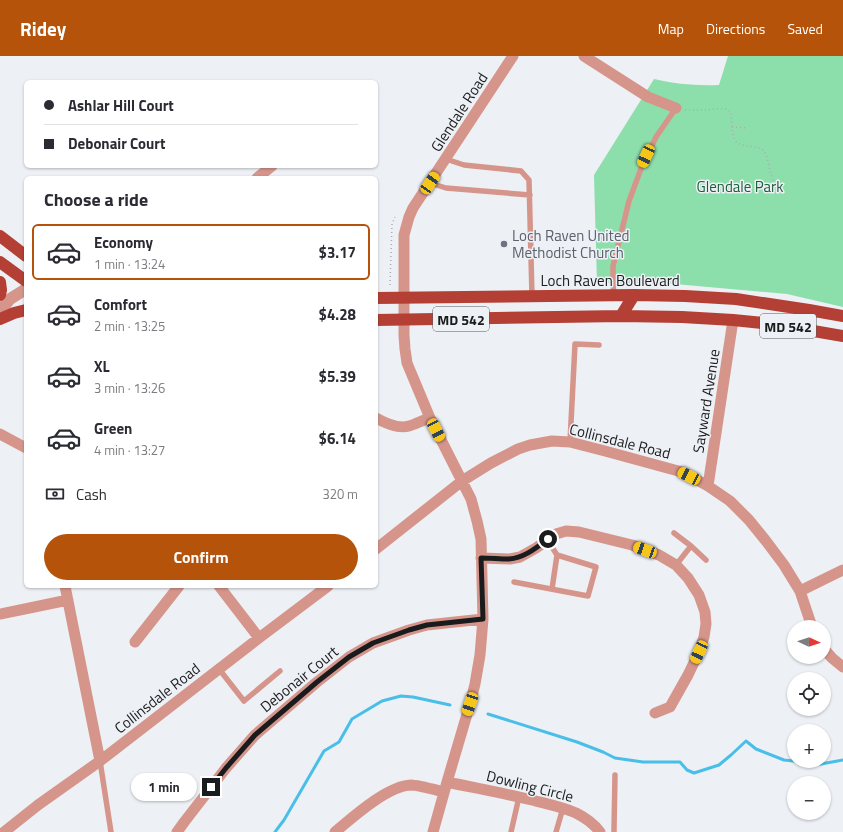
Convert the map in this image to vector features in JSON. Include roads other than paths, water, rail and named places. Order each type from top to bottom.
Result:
[{"type":"main road","points":[[0,236],[24,254]]},
{"type":"main road","points":[[0,262],[24,280]]},
{"type":"main road","points":[[0,282],[0,295]]},
{"type":"main road","name":"Loch Raven Boulevard","points":[[378,298],[634,294],[736,299],[843,316]]},
{"type":"main road","points":[[621,316],[634,294]]},
{"type":"main road","points":[[733,320],[736,299]]},
{"type":"main road","points":[[0,319],[24,310]]},
{"type":"main road","name":"MD 542","points":[[378,320],[621,316],[682,317],[773,324],[843,336]]},
{"type":"street","name":"Glendale Road","points":[[433,832],[476,684],[483,619],[481,558],[480,538],[471,499],[430,418],[407,363],[404,349],[403,320],[404,236],[413,208],[513,56]]},
{"type":"street","points":[[584,56],[648,97],[676,108]]},
{"type":"street","points":[[260,176],[270,168]]},
{"type":"street","points":[[0,311],[10,299],[24,290]]},
{"type":"street","name":"Sayward Avenue","points":[[708,486],[733,320]]},
{"type":"street","points":[[378,419],[402,427],[430,418]]},
{"type":"street","points":[[0,434],[24,447]]},
{"type":"street","name":"Collinsdale Road","points":[[378,547],[462,481],[491,463],[518,449],[530,445],[552,441],[570,442],[682,472],[708,486],[730,501],[749,520],[784,565],[800,591],[810,620]]},
{"type":"street","points":[[481,558],[510,559],[520,557],[556,534],[566,531],[588,533],[632,545],[658,555],[676,565],[688,578],[699,595],[705,612],[706,624],[704,637],[699,652],[670,707],[655,713]]},
{"type":"street","points":[[800,591],[843,570]]},
{"type":"street","points":[[65,588],[100,761]]},
{"type":"street","points":[[135,642],[177,588]]},
{"type":"street","points":[[220,588],[259,638]]},
{"type":"street","name":"Collinsdale Road","points":[[4,832],[38,805],[100,761],[325,588]]},
{"type":"street","points":[[0,614],[68,600]]},
{"type":"street","name":"Debonair Court","points":[[177,832],[226,768],[255,735],[349,657],[373,643],[409,630],[427,625],[483,619]]},
{"type":"street","points":[[831,657],[843,667]]},
{"type":"street","name":"Dowling Circle","points":[[335,832],[363,809],[396,788],[411,785],[445,787],[519,797],[563,808],[577,814],[596,826],[600,832]]},
{"type":"lane","points":[[614,295],[612,282],[613,266],[629,201],[642,166],[656,137],[676,108]]},
{"type":"lane","points":[[446,159],[464,165],[521,171],[529,180],[532,296]]},
{"type":"lane","points":[[430,183],[446,188],[530,195]]},
{"type":"lane","points":[[570,442],[575,344],[599,345]]},
{"type":"lane","points":[[674,533],[706,560]]},
{"type":"lane","points":[[548,539],[557,555],[552,589]]},
{"type":"lane","points":[[676,565],[691,546]]},
{"type":"lane","points":[[514,582],[588,596],[596,567],[557,555]]},
{"type":"lane","points":[[219,669],[244,701],[280,671]]},
{"type":"lane","points":[[100,761],[111,832]]},
{"type":"lane","points":[[614,832],[615,775]]},
{"type":"lane","points":[[512,832],[519,797]]},
{"type":"lane","points":[[556,832],[563,808]]},
{"type":"waterway","points":[[275,832],[284,820],[324,751],[339,742],[352,719],[382,701],[401,696],[450,705]]},
{"type":"waterway","points":[[488,714],[577,742],[615,758],[643,762],[680,762],[687,770],[694,773],[719,765],[746,741],[756,749],[784,760],[821,764],[843,760]]},
{"type":"place","name":"Loch Raven United Methodist Church","points":[[504,244]]},
{"type":"park label","name":"Glendale Park","points":[[740,186]]}]
